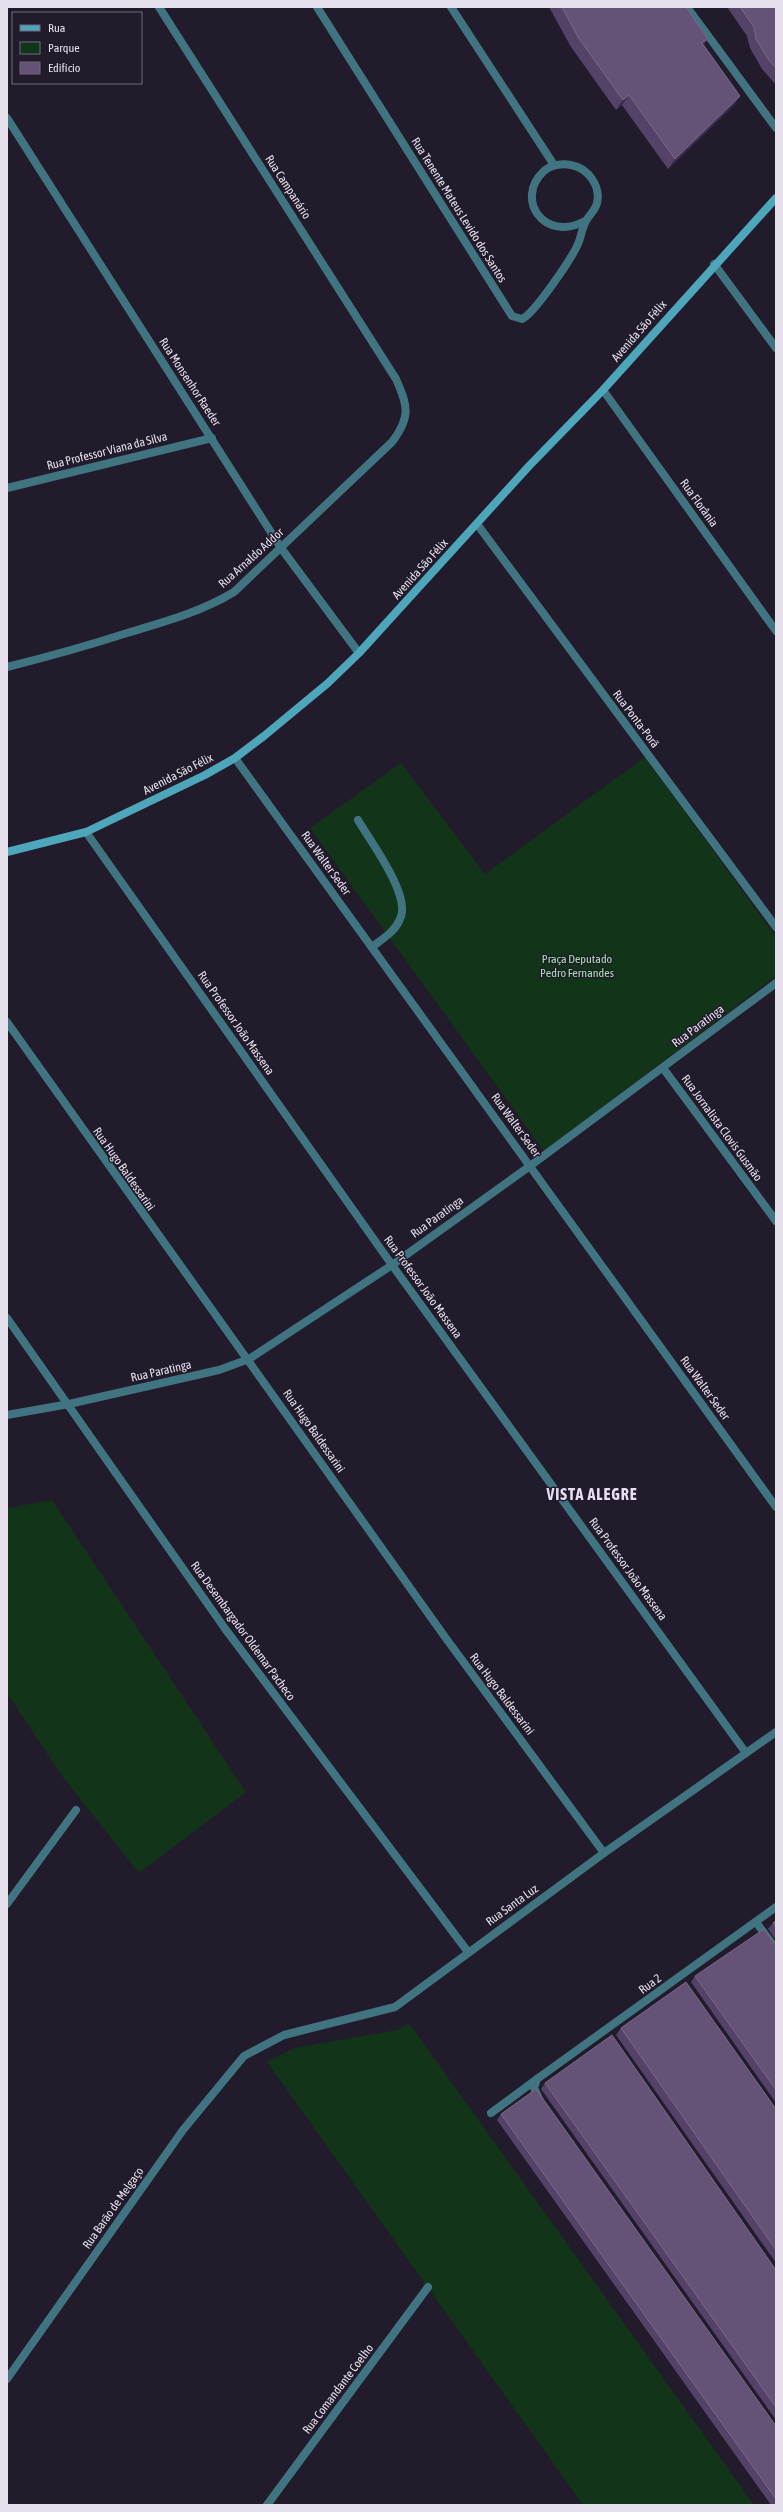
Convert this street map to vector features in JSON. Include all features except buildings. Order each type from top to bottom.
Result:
[{"type":"street","name":"Rua Campanário","points":[[159,7],[396,379]]},
{"type":"street","name":"Rua Tenente Mateus Levido dos Santos","points":[[317,7],[512,316],[522,318],[532,310],[568,261],[578,244],[585,221]]},
{"type":"street","points":[[452,7],[554,165]]},
{"type":"street","points":[[687,7],[776,128]]},
{"type":"street","name":"Rua Monsenhor Raeder","points":[[7,118],[281,548],[359,653]]},
{"type":"street","points":[[566,163],[577,166],[594,180],[597,191],[597,202],[593,213],[585,221],[574,227],[561,229],[549,225],[540,217],[533,206],[532,193],[536,181],[544,171],[554,165],[566,163]]},
{"type":"street","name":"Avenida São Félix","points":[[7,852],[86,832],[192,782],[235,758],[328,683],[359,653],[529,466],[603,390],[714,264],[776,198]]},
{"type":"street","points":[[714,264],[776,348]]},
{"type":"street","name":"Rua Arnaldo Addor","points":[[7,667],[55,655],[186,616],[215,603],[234,592],[392,442],[404,427],[406,406],[396,379]]},
{"type":"street","name":"Rua Florânia","points":[[603,390],[776,631]]},
{"type":"street","name":"Rua Professor Viana da Silva","points":[[7,488],[212,438]]},
{"type":"street","name":"Rua Ponta-Porã","points":[[477,524],[776,928]]},
{"type":"street","name":"Rua Walter Seder","points":[[235,758],[776,1507]]},
{"type":"street","points":[[358,820],[398,889],[403,904],[401,919],[392,931],[372,947]]},
{"type":"street","name":"Rua Professor João Massena","points":[[86,832],[392,1265],[746,1753]]},
{"type":"street","name":"Rua Paratinga","points":[[7,1414],[69,1404],[219,1370],[249,1359],[392,1265],[663,1068],[776,982]]},
{"type":"street","name":"Rua Hugo Baldessarini","points":[[7,1022],[169,1252],[249,1359],[445,1637],[604,1853]]},
{"type":"street","name":"Rua Jornalista Clovis Gusmão","points":[[663,1068],[776,1221]]},
{"type":"street","name":"Rua Desembargador Oldemar Pacheco","points":[[7,1318],[69,1404],[226,1630],[468,1952]]},
{"type":"street","name":"Rua Santa Luz","points":[[244,2056],[284,2035],[395,2007],[604,1853],[776,1732]]},
{"type":"street","points":[[7,1904],[76,1810]]},
{"type":"street","name":"Rua 2","points":[[491,2113],[537,2079],[608,2033],[682,1980],[776,1907]]},
{"type":"street","points":[[756,1922],[776,1949]]},
{"type":"street","name":"Rua Barão de Melgaço","points":[[7,2379],[183,2130],[244,2056]]},
{"type":"street","points":[[537,2079],[534,2088],[547,2109]]},
{"type":"street","name":"Rua Comandante Coelho","points":[[267,2505],[428,2288]]},
{"type":"green space","name":"Praça Deputado Pedro Fernandes","points":[[645,757],[776,937],[776,976],[544,1151],[310,828],[401,763],[485,874]]},
{"type":"green space","points":[[52,1500],[246,1792],[139,1873],[62,1776],[7,1693],[7,1508]]},
{"type":"green space","points":[[409,2023],[754,2505],[583,2505],[267,2062],[294,2048],[397,2030]]},
{"type":"district","name":"VISTA ALEGRE","points":[[592,1494]]}]
